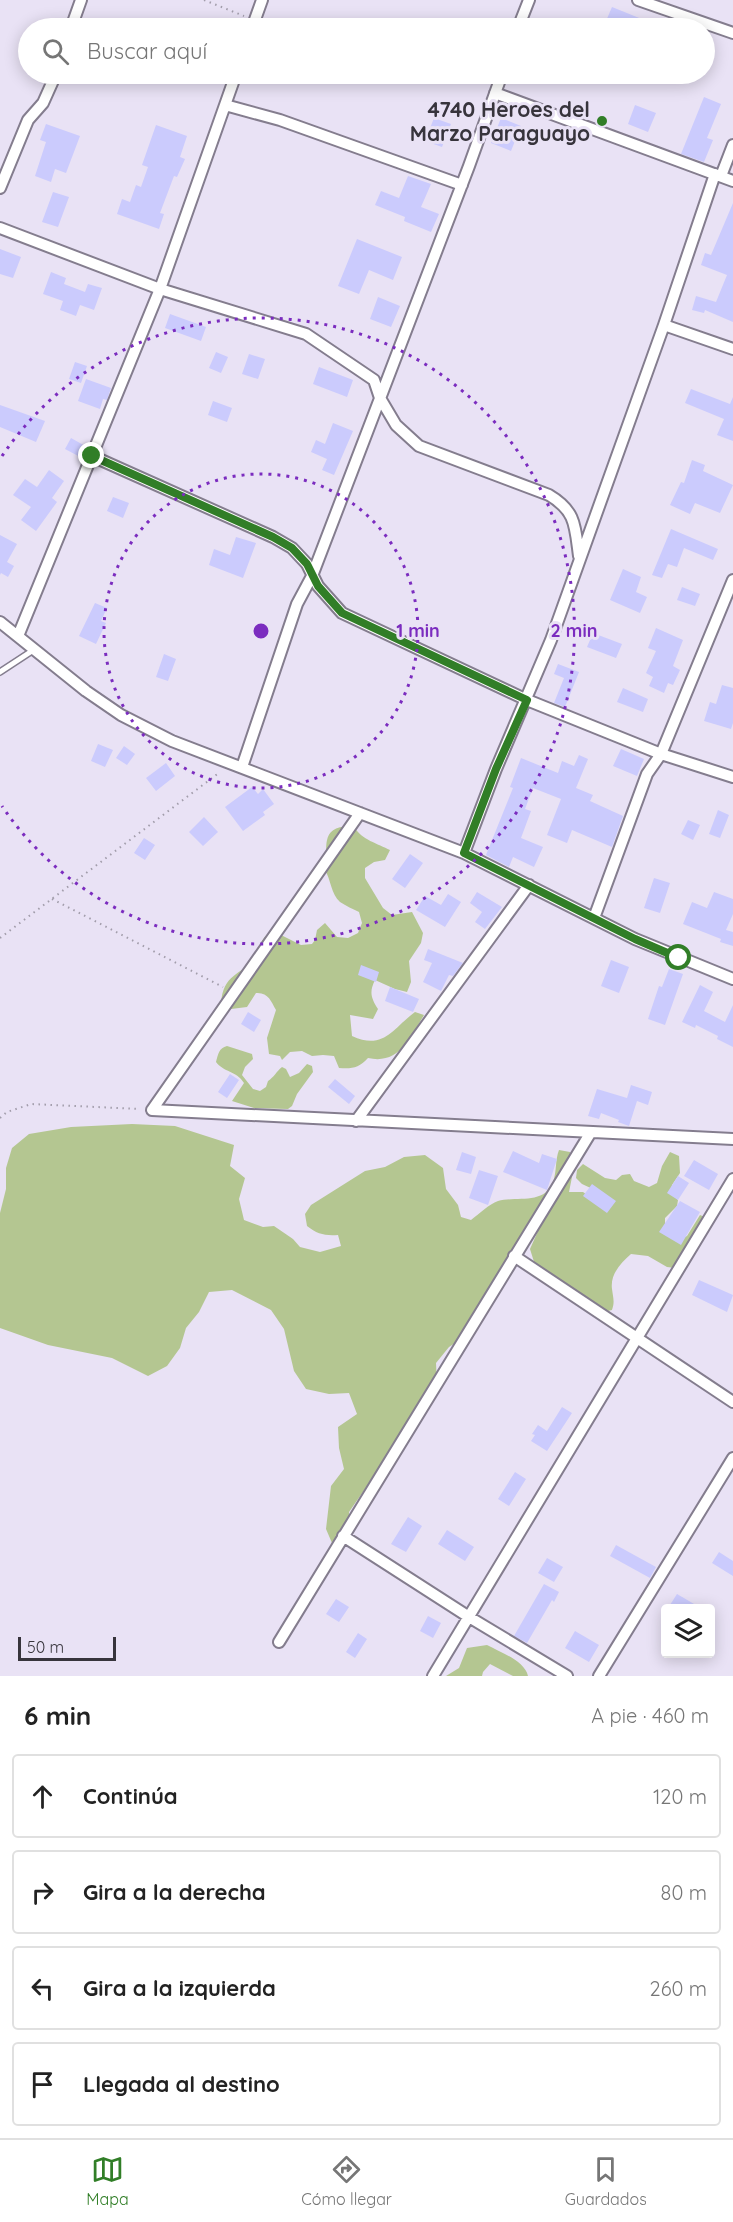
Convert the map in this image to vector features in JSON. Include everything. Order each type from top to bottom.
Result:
[{"type":"street","points":[[75,18],[81,0]]},
{"type":"street","points":[[256,18],[262,0]]},
{"type":"street","points":[[522,18],[529,0]]},
{"type":"street","points":[[638,0],[690,18]]},
{"type":"street","points":[[715,27],[733,33]]},
{"type":"street","points":[[0,188],[28,120],[43,103],[52,84]]},
{"type":"street","points":[[18,636],[159,288],[232,84]]},
{"type":"street","points":[[237,765],[297,604],[312,576],[462,185],[498,84]]},
{"type":"street","points":[[495,93],[733,181]]},
{"type":"street","points":[[225,105],[280,120],[462,185]]},
{"type":"street","points":[[464,853],[496,769],[527,700],[718,175],[733,145]]},
{"type":"street","points":[[0,228],[159,288],[306,334],[374,380],[380,398],[396,425],[419,446],[549,495],[563,504],[574,520],[580,559]]},
{"type":"street","points":[[664,325],[733,350]]},
{"type":"street","points":[[92,456],[273,537],[292,548],[307,564],[318,586],[342,613],[527,700],[661,754],[733,777]]},
{"type":"street","points":[[594,918],[647,774],[661,754],[733,580]]},
{"type":"street","points":[[0,622],[121,716],[172,741],[464,853],[679,958],[733,979]]},
{"type":"street","points":[[152,1110],[360,813]]},
{"type":"street","points":[[356,1121],[529,885]]},
{"type":"street","points":[[152,1110],[733,1139]]},
{"type":"street","points":[[279,1642],[591,1132]]},
{"type":"street","points":[[433,1676],[733,1179]]},
{"type":"street","points":[[514,1256],[733,1402]]},
{"type":"street","points":[[599,1676],[733,1458]]},
{"type":"street","points":[[343,1536],[469,1617],[567,1676]]},
{"type":"lane","points":[[0,672],[35,649]]},
{"type":"path","points":[[204,0],[242,18]]},
{"type":"path","points":[[0,938],[237,765]]},
{"type":"path","points":[[52,899],[234,993]]},
{"type":"path","points":[[0,1118],[7,1112],[31,1104],[152,1110]]},
{"type":"green space","points":[[350,826],[366,838],[390,850],[385,860],[374,862],[365,868],[365,878],[383,908],[392,915],[412,912],[423,933],[421,943],[409,961],[411,982],[407,992],[375,980],[372,995],[378,1009],[373,1019],[350,1015],[352,1036],[372,1041],[380,1039],[394,1031],[415,1012],[424,1015],[402,1048],[396,1054],[388,1057],[368,1058],[358,1066],[348,1068],[339,1068],[334,1056],[312,1056],[302,1051],[290,1052],[282,1060],[280,1056],[269,1054],[267,1038],[276,1010],[269,998],[256,993],[247,1007],[231,1009],[221,1004],[222,994],[233,976],[249,964],[263,939],[273,931],[301,945],[312,944],[317,930],[325,923],[337,937],[348,938],[358,933],[362,923],[359,912],[337,899],[325,870],[329,835],[340,827]]},
{"type":"green space","points":[[227,1046],[252,1054],[253,1059],[245,1067],[242,1075],[253,1089],[260,1091],[266,1087],[268,1081],[282,1067],[286,1069],[290,1077],[299,1073],[307,1064],[312,1066],[313,1072],[288,1109],[254,1108],[232,1101],[244,1083],[238,1076],[222,1068],[216,1062],[218,1054]]},
{"type":"green space","points":[[132,1124],[175,1126],[234,1145],[230,1166],[245,1178],[239,1199],[244,1220],[263,1227],[274,1226],[293,1239],[300,1247],[320,1252],[341,1246],[338,1235],[321,1234],[307,1226],[305,1214],[311,1205],[365,1171],[385,1167],[404,1157],[425,1155],[443,1168],[446,1189],[458,1205],[461,1217],[471,1220],[498,1201],[537,1197],[544,1194],[553,1182],[559,1150],[570,1152],[573,1172],[569,1192],[583,1192],[603,1206],[597,1191],[582,1184],[576,1178],[577,1170],[583,1164],[605,1178],[616,1180],[622,1175],[630,1174],[634,1181],[649,1187],[657,1183],[662,1166],[670,1152],[679,1156],[680,1173],[672,1185],[671,1193],[678,1200],[677,1206],[665,1218],[665,1232],[679,1240],[687,1236],[700,1215],[707,1218],[675,1268],[667,1267],[648,1256],[631,1254],[614,1274],[613,1307],[612,1310],[604,1312],[535,1265],[530,1249],[538,1231],[539,1223],[535,1221],[496,1276],[485,1295],[469,1334],[449,1347],[436,1363],[437,1385],[349,1512],[349,1534],[335,1550],[326,1529],[331,1486],[344,1469],[339,1448],[338,1427],[357,1414],[349,1393],[329,1394],[306,1389],[294,1371],[284,1329],[271,1310],[232,1290],[209,1292],[199,1312],[186,1328],[180,1348],[167,1366],[148,1376],[112,1358],[48,1345],[0,1328],[0,1213],[6,1189],[6,1168],[12,1148],[29,1134],[71,1127]]},
{"type":"green space","points":[[487,1645],[517,1661],[528,1676],[513,1676],[490,1664],[482,1676],[446,1676],[459,1668],[467,1648]]},
{"type":"building","points":[[612,7],[639,18],[607,18]]},
{"type":"building","points":[[704,97],[721,104],[707,138],[713,140],[704,162],[681,154]]},
{"type":"building","points":[[635,105],[656,113],[648,132],[628,124]]},
{"type":"building","points":[[434,118],[451,124],[442,147],[425,141]]},
{"type":"building","points":[[501,118],[521,126],[511,151],[491,143]]},
{"type":"building","points":[[46,124],[80,136],[66,173],[55,169],[51,182],[35,176],[46,142],[40,140]]},
{"type":"building","points":[[156,125],[187,136],[180,157],[185,159],[177,177],[174,176],[160,213],[164,214],[159,229],[117,214],[122,199],[130,202],[136,185],[141,187],[148,167],[142,165]]},
{"type":"building","points":[[408,176],[431,184],[421,207],[439,214],[431,232],[404,221],[405,217],[375,205],[381,191],[399,198]]},
{"type":"building","points":[[53,192],[69,197],[58,227],[42,222]]},
{"type":"building","points":[[733,203],[733,322],[705,310],[704,313],[692,310],[696,296],[716,302],[727,275],[701,265],[705,253],[711,255]]},
{"type":"building","points":[[357,239],[402,257],[393,280],[369,270],[359,294],[338,286]]},
{"type":"building","points":[[0,249],[21,257],[13,278],[0,274]]},
{"type":"building","points":[[51,272],[66,278],[64,284],[85,292],[88,284],[102,288],[94,310],[80,305],[76,316],[60,310],[63,301],[43,294]]},
{"type":"building","points":[[378,297],[400,306],[391,327],[370,319]]},
{"type":"building","points":[[170,314],[206,327],[201,341],[165,328]]},
{"type":"building","points":[[216,352],[228,357],[221,373],[209,368]]},
{"type":"building","points":[[249,354],[265,359],[258,379],[242,374]]},
{"type":"building","points":[[75,362],[87,366],[81,383],[69,379]]},
{"type":"building","points":[[319,367],[353,380],[347,397],[313,384]]},
{"type":"building","points":[[86,379],[111,388],[107,400],[103,399],[100,409],[78,401]]},
{"type":"building","points":[[691,389],[730,404],[733,397],[733,441],[717,435],[724,419],[685,403]]},
{"type":"building","points":[[213,401],[232,408],[227,422],[208,415]]},
{"type":"building","points":[[0,405],[45,421],[36,442],[0,427]]},
{"type":"building","points":[[333,423],[353,431],[334,475],[322,470],[327,459],[311,452],[316,440],[325,444]]},
{"type":"building","points":[[71,438],[87,447],[82,458],[65,449]]},
{"type":"building","points":[[692,460],[705,465],[703,471],[733,485],[720,513],[695,503],[690,514],[670,505],[681,482],[684,483]]},
{"type":"building","points":[[49,470],[64,481],[52,498],[57,502],[36,531],[21,520],[31,507],[13,495],[25,479],[37,487]]},
{"type":"building","points":[[113,497],[129,503],[123,518],[107,511]]},
{"type":"building","points":[[671,529],[718,549],[713,560],[684,548],[677,567],[668,564],[662,578],[652,575]]},
{"type":"building","points":[[0,535],[17,544],[7,562],[14,566],[8,577],[1,573],[0,575]]},
{"type":"building","points":[[236,537],[256,543],[243,578],[209,565],[214,549],[230,555]]},
{"type":"building","points":[[623,569],[641,577],[636,592],[647,597],[640,613],[610,600]]},
{"type":"building","points":[[682,587],[700,594],[695,606],[677,600]]},
{"type":"building","points":[[95,603],[107,608],[101,621],[106,623],[96,644],[79,636]]},
{"type":"building","points":[[656,628],[683,640],[673,666],[680,670],[673,685],[668,683],[664,693],[649,686],[653,677],[646,673],[656,651],[648,648]]},
{"type":"building","points":[[593,633],[622,644],[616,658],[587,647]]},
{"type":"building","points":[[164,654],[176,659],[168,681],[156,677]]},
{"type":"building","points":[[558,664],[579,672],[565,707],[554,703],[564,678],[554,674]]},
{"type":"building","points":[[722,685],[733,688],[731,729],[704,721],[710,702],[716,704]]},
{"type":"building","points":[[623,688],[648,699],[643,712],[617,702]]},
{"type":"building","points":[[98,744],[113,750],[105,767],[91,761]]},
{"type":"building","points":[[124,746],[135,754],[127,765],[116,758]]},
{"type":"building","points":[[621,749],[644,759],[637,776],[613,766]]},
{"type":"building","points":[[579,755],[588,759],[576,788],[593,795],[590,801],[623,816],[612,847],[572,830],[567,843],[547,835],[561,799],[533,788],[525,809],[531,811],[521,838],[543,847],[534,867],[513,857],[509,867],[486,855],[513,788],[510,787],[521,758],[558,773],[562,761],[574,766]]},
{"type":"building","points":[[166,763],[175,776],[156,791],[146,778]]},
{"type":"building","points":[[252,787],[258,794],[263,789],[274,804],[263,812],[265,815],[243,831],[225,807]]},
{"type":"building","points":[[718,810],[729,815],[720,838],[709,834]]},
{"type":"building","points":[[204,817],[218,832],[203,846],[189,832]]},
{"type":"building","points":[[688,820],[700,825],[693,840],[681,834]]},
{"type":"building","points":[[144,838],[155,845],[145,860],[134,853]]},
{"type":"building","points":[[410,854],[423,863],[405,888],[392,879]]},
{"type":"building","points":[[654,878],[670,883],[660,913],[644,908]]},
{"type":"building","points":[[477,892],[502,907],[485,929],[475,922],[482,912],[470,903]]},
{"type":"building","points":[[714,892],[733,899],[733,914],[726,930],[733,932],[733,946],[683,924],[692,902],[707,908]]},
{"type":"building","points":[[448,894],[461,902],[445,927],[416,910],[425,896],[441,905]]},
{"type":"building","points":[[428,949],[463,963],[453,976],[449,975],[441,991],[423,982],[432,963],[424,960]]},
{"type":"building","points":[[611,960],[629,967],[619,993],[601,986]]},
{"type":"building","points":[[361,965],[379,972],[376,982],[358,975]]},
{"type":"building","points":[[669,969],[683,974],[665,1025],[648,1019],[659,986],[662,987]]},
{"type":"building","points":[[700,985],[713,992],[704,1011],[725,1022],[733,1005],[733,1047],[696,1025],[695,1028],[682,1022]]},
{"type":"building","points":[[390,987],[419,999],[413,1012],[385,1001]]},
{"type":"building","points":[[248,1012],[261,1020],[254,1032],[241,1024]]},
{"type":"building","points":[[230,1074],[239,1080],[227,1098],[218,1092]]},
{"type":"building","points":[[335,1079],[355,1096],[349,1104],[328,1087]]},
{"type":"building","points":[[631,1085],[652,1092],[648,1105],[637,1101],[629,1126],[601,1113],[599,1119],[588,1116],[597,1089],[627,1098]]},
{"type":"building","points":[[513,1151],[539,1163],[542,1154],[557,1159],[547,1190],[503,1172]]},
{"type":"building","points":[[462,1152],[476,1157],[471,1174],[456,1170]]},
{"type":"building","points":[[694,1160],[718,1174],[709,1190],[684,1176]]},
{"type":"building","points":[[479,1170],[498,1176],[488,1205],[469,1198]]},
{"type":"building","points":[[678,1176],[689,1183],[678,1200],[667,1193]]},
{"type":"building","points":[[592,1184],[616,1201],[607,1213],[583,1196]]},
{"type":"building","points":[[680,1201],[700,1212],[681,1245],[659,1232]]},
{"type":"building","points":[[699,1280],[733,1295],[727,1312],[692,1295]]},
{"type":"building","points":[[562,1407],[572,1413],[547,1451],[531,1441],[535,1435],[532,1434],[538,1425],[547,1431]]},
{"type":"building","points":[[515,1472],[526,1479],[509,1506],[498,1499]]},
{"type":"building","points":[[408,1517],[422,1526],[406,1552],[391,1544]]},
{"type":"building","points":[[447,1530],[474,1547],[465,1561],[438,1544]]},
{"type":"building","points":[[616,1545],[656,1567],[650,1578],[610,1556]]},
{"type":"building","points":[[719,1552],[733,1561],[733,1576],[712,1563]]},
{"type":"building","points":[[547,1558],[563,1567],[554,1582],[538,1573]]},
{"type":"building","points":[[544,1584],[559,1592],[527,1643],[514,1636]]},
{"type":"building","points":[[677,1594],[694,1604],[671,1604]]},
{"type":"building","points":[[336,1599],[349,1607],[339,1622],[326,1614]]},
{"type":"building","points":[[428,1616],[441,1623],[433,1638],[420,1631]]},
{"type":"building","points":[[575,1631],[599,1645],[589,1662],[565,1648]]},
{"type":"building","points":[[358,1633],[367,1639],[355,1658],[346,1652]]},
{"type":"place","name":"4740 Heroes del Marzo Paraguayo","points":[[602,121]]},
{"type":"route","points":[[92,456],[273,537],[292,548],[307,564],[318,586],[342,613],[527,700],[496,769],[464,853],[635,939],[679,958]]}]
